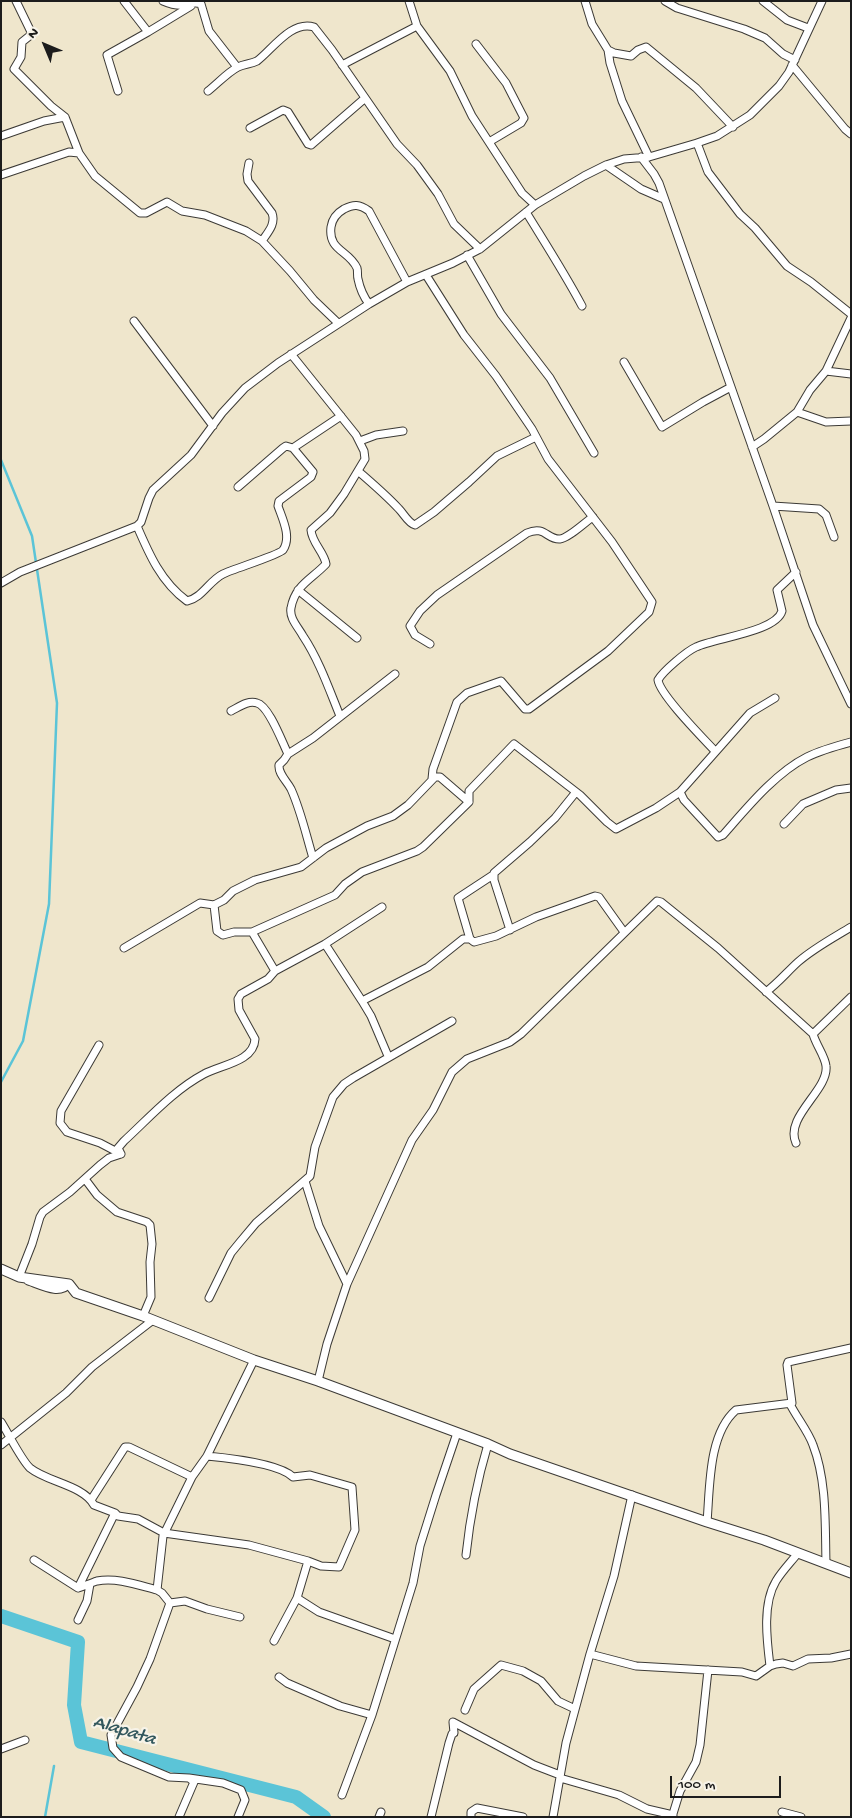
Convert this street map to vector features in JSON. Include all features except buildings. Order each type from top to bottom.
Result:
[{"type":"main road","points":[[1,1269],[19,1277],[69,1284],[76,1294],[144,1316],[254,1360],[318,1381],[488,1444],[510,1454],[764,1540],[851,1573]]},
{"type":"street","points":[[16,1],[32,34],[22,42],[21,57],[14,69],[51,106],[65,117],[79,153],[95,176],[140,213],[146,213],[167,202],[182,211],[205,215],[246,231],[262,241],[314,300],[338,323]]},
{"type":"street","points":[[124,1],[148,32]]},
{"type":"street","points":[[164,1],[180,5],[198,2]]},
{"type":"street","points":[[409,1],[417,26],[450,71],[472,116],[522,193],[535,205]]},
{"type":"street","points":[[586,1],[592,24],[608,50],[622,101],[649,157]]},
{"type":"street","points":[[665,1],[677,8],[744,29],[764,38],[793,62],[845,129],[851,134]]},
{"type":"street","points":[[763,1],[787,20],[808,28]]},
{"type":"street","points":[[1,583],[20,572],[137,526],[141,522],[153,490],[192,455],[222,413],[245,388],[291,354],[338,323],[407,282],[480,249],[535,205],[606,165],[624,159],[649,157],[697,144],[733,127],[760,106],[779,86],[793,62],[822,1]]},
{"type":"street","points":[[118,91],[107,55],[198,2]]},
{"type":"street","points":[[198,2],[204,8],[209,31],[237,67]]},
{"type":"street","points":[[208,91],[237,67],[254,62],[276,41],[294,30],[310,26],[319,31],[364,99],[397,144],[417,165],[438,194],[454,224],[480,249]]},
{"type":"street","points":[[342,65],[417,26]]},
{"type":"street","points":[[476,44],[506,83],[524,118],[521,123],[489,142]]},
{"type":"street","points":[[608,50],[631,56],[638,50],[646,47],[696,88],[733,127]]},
{"type":"street","points":[[250,128],[283,110],[288,112],[308,144],[311,145],[364,99]]},
{"type":"street","points":[[1,136],[44,121],[65,117]]},
{"type":"street","points":[[697,144],[708,172],[740,214],[755,228],[787,266],[811,282],[851,314]]},
{"type":"street","points":[[1,175],[69,152],[79,153]]},
{"type":"street","points":[[641,157],[654,174],[664,199],[773,506],[813,625],[851,704]]},
{"type":"street","points":[[249,163],[248,181],[274,218],[273,224],[262,241]]},
{"type":"street","points":[[606,165],[641,189],[664,199]]},
{"type":"street","points":[[369,304],[362,295],[357,267],[348,256],[334,245],[330,237],[332,221],[342,210],[354,204],[361,205],[369,211],[407,282]]},
{"type":"street","points":[[526,212],[568,279],[582,306]]},
{"type":"street","points":[[467,255],[501,314],[550,378],[594,453]]},
{"type":"street","points":[[124,948],[200,903],[214,905],[224,900],[233,891],[255,880],[293,870],[326,848],[400,811],[417,797],[432,779],[433,769],[451,715],[461,697],[467,692],[501,681],[525,709],[529,709],[608,651],[652,607],[650,597],[593,517],[548,459],[536,437],[496,376],[464,335],[426,275]]},
{"type":"street","points":[[752,447],[797,412],[810,390],[826,371],[851,318]]},
{"type":"street","points":[[134,321],[213,426]]},
{"type":"street","points":[[291,354],[360,441],[364,451],[365,459],[330,513],[311,530],[326,559],[326,564],[298,590],[291,608],[291,616],[312,650],[340,716]]},
{"type":"street","points":[[624,362],[662,427],[731,387]]},
{"type":"street","points":[[826,371],[851,374]]},
{"type":"street","points":[[797,412],[826,422],[851,421]]},
{"type":"street","points":[[293,448],[341,416]]},
{"type":"street","points":[[360,441],[376,435],[403,431]]},
{"type":"street","points":[[358,471],[383,492],[411,524],[415,525],[434,512],[497,456],[536,437]]},
{"type":"street","points":[[137,526],[167,584],[186,601],[192,600],[220,576],[281,552],[284,549],[287,542],[287,533],[278,506],[279,501],[311,477],[313,472],[293,448],[286,446],[238,487]]},
{"type":"street","points":[[773,506],[819,509],[826,515],[834,537]]},
{"type":"street","points":[[430,644],[415,635],[410,630],[410,626],[420,611],[437,595],[527,533],[534,530],[554,538],[565,538],[593,517]]},
{"type":"street","points":[[715,752],[668,697],[658,680],[664,672],[695,647],[762,627],[779,617],[782,611],[777,590],[796,572]]},
{"type":"street","points":[[298,590],[358,638]]},
{"type":"street","points":[[313,858],[295,798],[278,768],[279,764],[288,754],[313,738],[395,674]]},
{"type":"street","points":[[214,905],[218,933],[223,935],[234,932],[252,932],[335,895],[345,884],[362,872],[417,851],[469,802],[469,791],[514,744],[576,792],[607,822],[618,829],[680,792],[750,713],[775,698]]},
{"type":"street","points":[[231,711],[248,703],[258,703],[266,710],[288,754]]},
{"type":"street","points":[[680,792],[684,800],[719,838],[778,778],[797,763],[808,756],[851,742]]},
{"type":"street","points":[[432,779],[440,777],[469,802]]},
{"type":"street","points":[[784,824],[804,804],[836,790],[851,788]]},
{"type":"street","points":[[470,939],[459,897],[493,875],[496,870],[530,842],[555,818],[576,792]]},
{"type":"street","points":[[493,875],[510,930]]},
{"type":"street","points":[[362,1000],[428,967],[463,939],[470,939],[476,942],[597,896],[624,932]]},
{"type":"street","points":[[318,1381],[327,1344],[347,1284],[412,1140],[433,1110],[452,1072],[467,1059],[510,1042],[521,1034],[655,902],[661,902],[718,948],[813,1034],[826,1066],[822,1082],[801,1113],[794,1132],[796,1143]]},
{"type":"street","points":[[121,1154],[118,1148],[124,1141],[177,1092],[202,1074],[229,1064],[247,1054],[253,1048],[255,1038],[239,1010],[238,999],[241,994],[268,979],[275,971],[325,944],[382,907]]},
{"type":"street","points":[[766,992],[781,980],[797,962],[851,928]]},
{"type":"street","points":[[252,932],[275,971]]},
{"type":"street","points":[[325,944],[362,1000],[388,1056]]},
{"type":"street","points":[[813,1034],[851,996]]},
{"type":"street","points":[[209,1298],[231,1253],[240,1242],[256,1223],[310,1176],[315,1147],[333,1097],[337,1091],[352,1078],[388,1056],[452,1021]]},
{"type":"street","points":[[98,1045],[62,1111],[60,1122],[67,1132],[100,1142],[121,1154]]},
{"type":"street","points":[[19,1277],[43,1212],[109,1158],[121,1154]]},
{"type":"street","points":[[85,1179],[97,1195],[117,1212],[147,1222],[150,1225],[152,1244],[150,1262],[151,1297],[144,1316]]},
{"type":"street","points":[[305,1181],[319,1226],[347,1284]]},
{"type":"street","points":[[1,1274],[58,1291],[65,1289],[69,1284]]},
{"type":"street","points":[[1,1445],[66,1393],[92,1367],[154,1320]]},
{"type":"street","points":[[826,1564],[824,1495],[813,1444],[790,1404],[792,1403],[787,1365],[788,1362],[851,1348]]},
{"type":"street","points":[[156,1590],[164,1532],[192,1478],[207,1456],[254,1360]]},
{"type":"street","points":[[707,1522],[713,1453],[730,1415],[736,1410],[792,1403]]},
{"type":"street","points":[[1,1422],[28,1467],[43,1477],[71,1487],[91,1500],[94,1505],[118,1516],[138,1519],[164,1532],[249,1546],[321,1566],[340,1567],[355,1530],[352,1487],[310,1475],[293,1477],[278,1468],[207,1456]]},
{"type":"street","points":[[342,1795],[372,1715],[413,1583],[420,1546],[457,1433]]},
{"type":"street","points":[[466,1556],[469,1523],[475,1492],[488,1444]]},
{"type":"street","points":[[91,1500],[125,1447],[129,1447],[192,1478]]},
{"type":"street","points":[[553,1817],[575,1709],[614,1576],[632,1495]]},
{"type":"street","points":[[78,1588],[115,1513]]},
{"type":"street","points":[[770,1666],[766,1634],[769,1600],[776,1581],[798,1553]]},
{"type":"street","points":[[34,1560],[78,1588]]},
{"type":"street","points":[[274,1641],[298,1598],[308,1561]]},
{"type":"street","points":[[78,1588],[98,1581],[131,1583],[162,1593],[170,1603]]},
{"type":"street","points":[[78,1620],[87,1601],[90,1584]]},
{"type":"street","points":[[298,1598],[319,1612],[395,1639]]},
{"type":"street","points":[[170,1603],[185,1601],[240,1617]]},
{"type":"street","points":[[170,1603],[150,1659],[111,1735],[113,1748],[120,1757],[169,1777],[223,1783],[241,1790],[244,1800],[238,1817]]},
{"type":"street","points":[[590,1654],[636,1666],[742,1672],[756,1676],[770,1666],[783,1663],[793,1666],[808,1659],[831,1658],[851,1654]]},
{"type":"street","points":[[465,1710],[474,1690],[501,1664],[523,1671],[541,1681],[558,1702],[575,1709]]},
{"type":"street","points":[[431,1817],[449,1743],[454,1733],[453,1722],[534,1765],[560,1776],[619,1795],[647,1810],[673,1816],[680,1791],[696,1762],[700,1745],[708,1670]]},
{"type":"street","points":[[279,1677],[286,1683],[340,1706],[372,1715]]},
{"type":"street","points":[[1,1749],[25,1740]]},
{"type":"street","points":[[179,1817],[194,1782],[189,1778]]},
{"type":"street","points":[[471,1817],[471,1812],[477,1808],[523,1817]]},
{"type":"street","points":[[782,1812],[801,1817]]},
{"type":"waterway","points":[[1,460],[32,536],[57,703],[49,904],[23,1041],[1,1082]]},
{"type":"waterway","name":"Alapata","points":[[1,1616],[78,1642],[74,1705],[81,1742],[296,1797],[324,1817]]},
{"type":"waterway","points":[[45,1817],[54,1766]]}]
